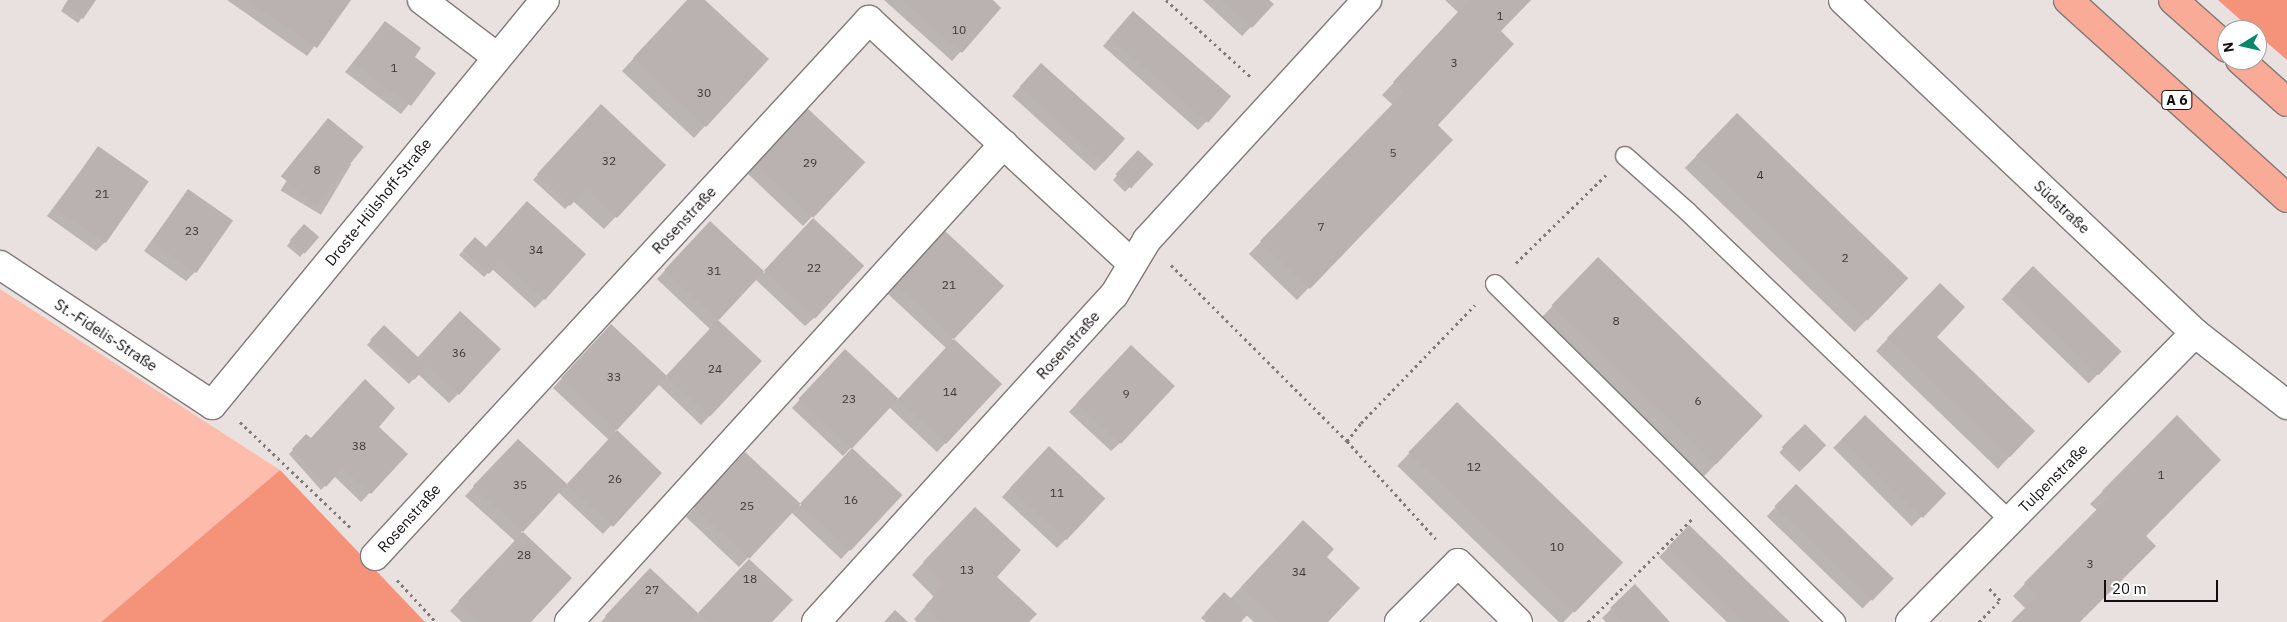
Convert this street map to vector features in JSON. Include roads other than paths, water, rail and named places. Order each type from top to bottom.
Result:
[{"type":"highway","name":"A 6","points":[[2068,0],[2287,198]]},
{"type":"highway","points":[[2172,0],[2217,39]]},
{"type":"highway","points":[[2251,70],[2287,102]]},
{"type":"street","points":[[422,0],[497,57]]},
{"type":"street","name":"Droste-Hülshoff-Straße","points":[[212,405],[545,0]]},
{"type":"street","name":"Rosenstraße","points":[[816,622],[1114,295],[1131,263],[1147,240],[1367,0]]},
{"type":"street","name":"Südstraße","points":[[1843,0],[2195,333],[2287,405]]},
{"type":"street","name":"Rosenstraße","points":[[375,556],[869,20],[1131,263]]},
{"type":"street","points":[[569,622],[1004,144]]},
{"type":"street","name":"St.-Fidelis-Straße","points":[[0,265],[212,405]]},
{"type":"street","name":"Tulpenstraße","points":[[1910,622],[2195,333]]},
{"type":"street","points":[[1399,622],[1458,563],[1518,622]]},
{"type":"lane","points":[[1625,156],[1688,211],[2010,521]]},
{"type":"lane","points":[[1495,284],[1836,622]]}]
